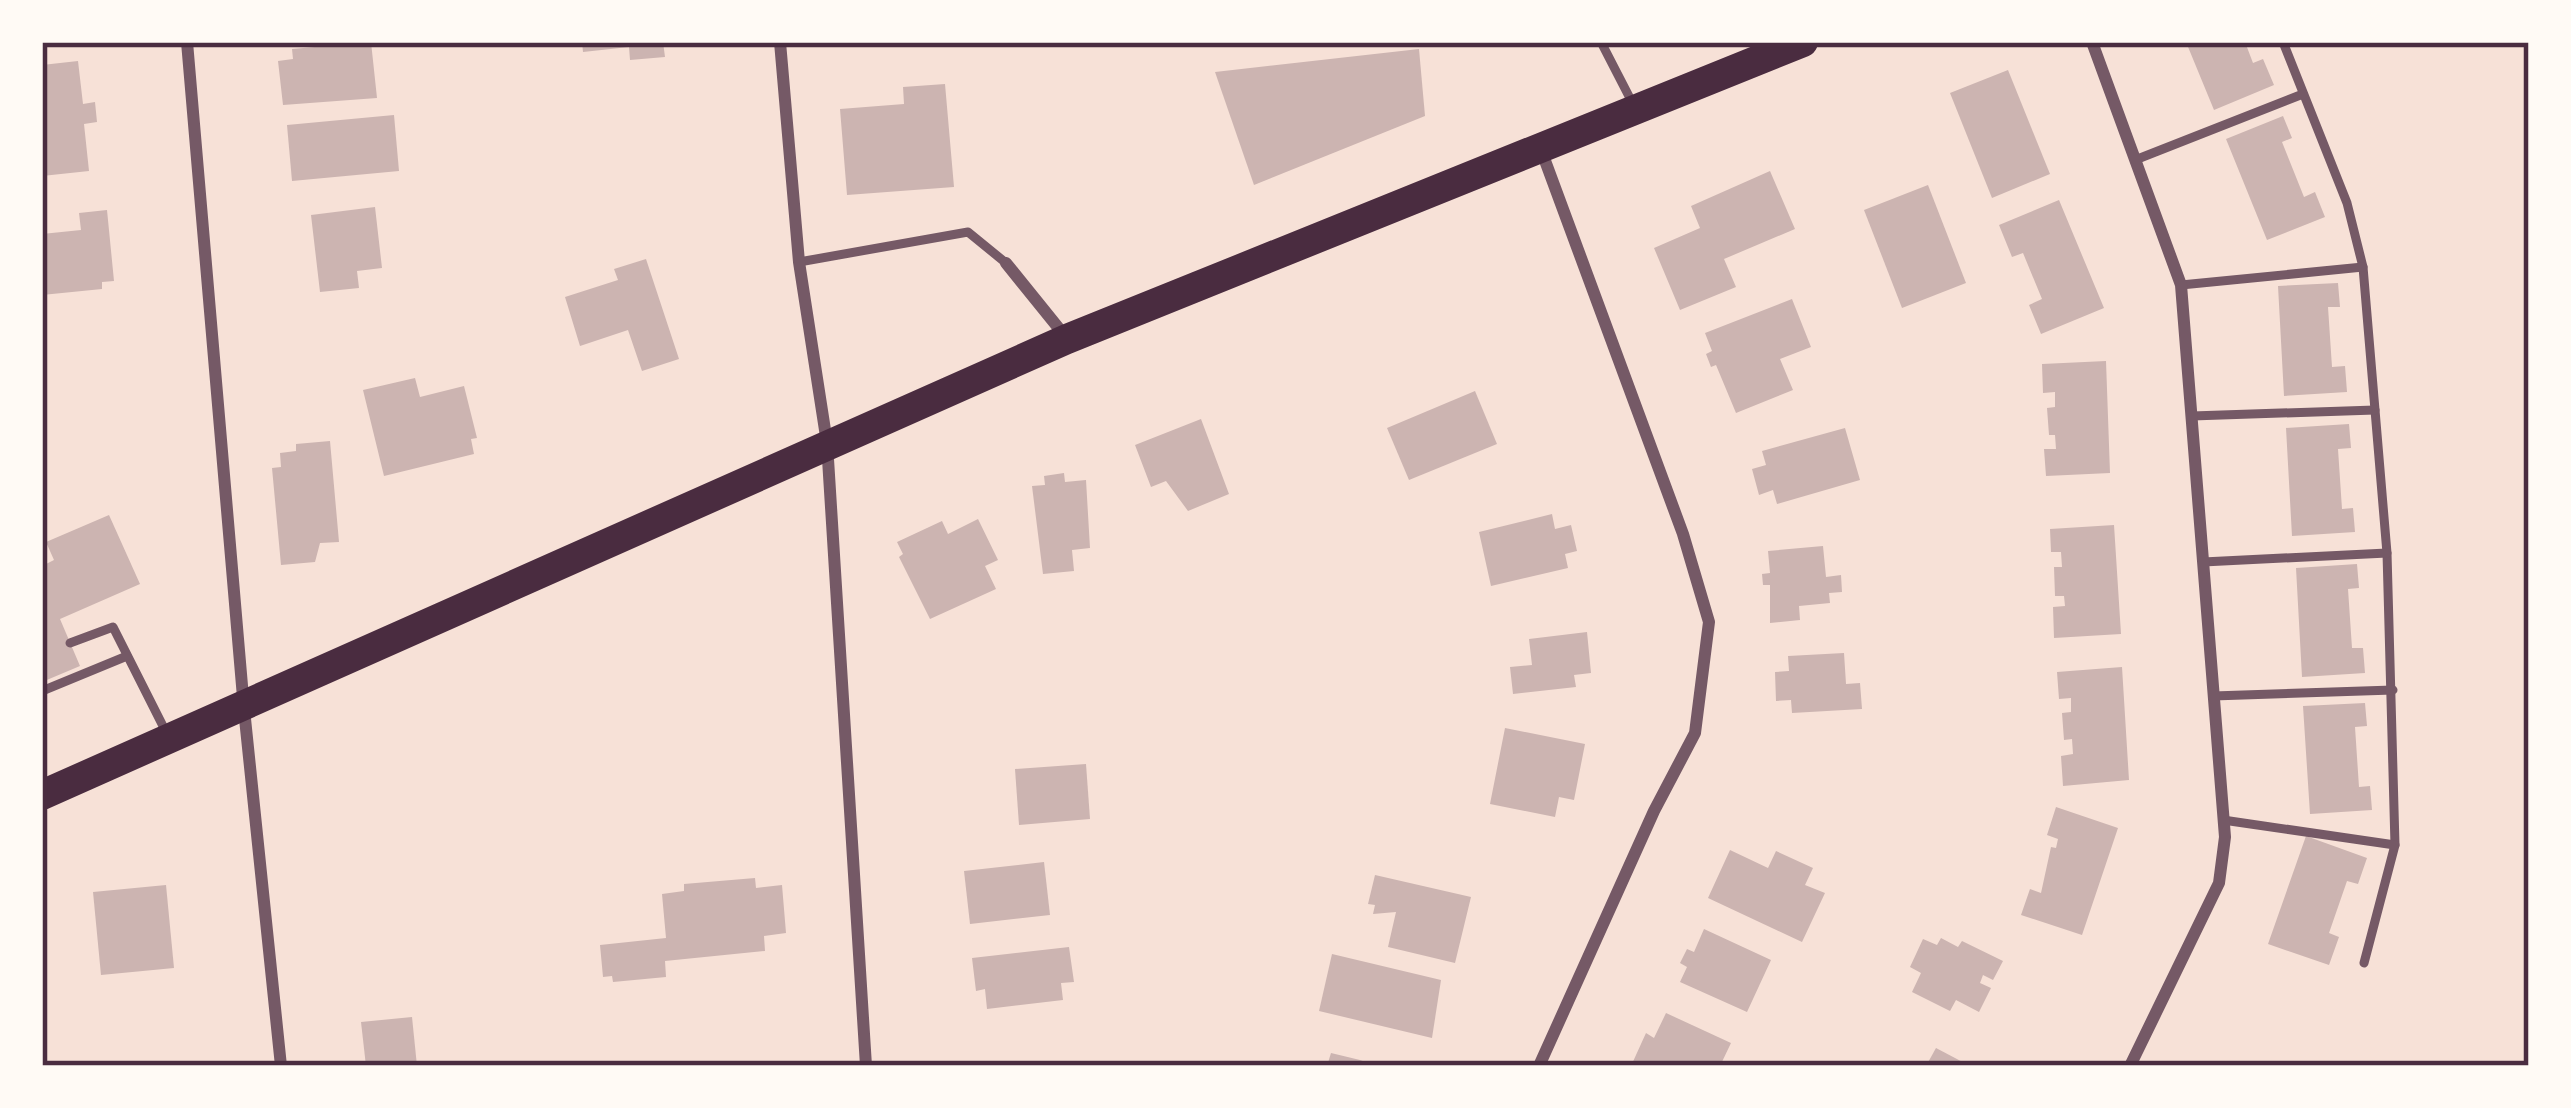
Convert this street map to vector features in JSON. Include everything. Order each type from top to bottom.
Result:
[{"type":"main road","points":[[42,795],[1067,339],[1634,106],[1803,42]]},
{"type":"street","points":[[187,42],[244,709],[281,1066]]},
{"type":"street","points":[[780,42],[799,262],[826,443],[866,1066]]},
{"type":"street","points":[[2092,42],[2181,285],[2223,820],[2218,883],[2130,1066]]},
{"type":"street","points":[[1538,1066],[1654,811],[1695,734],[1709,622],[1683,534],[1539,146]]},
{"type":"street","points":[[1006,262],[1067,339]]},
{"type":"lane","points":[[1601,42],[1634,106]]},
{"type":"lane","points":[[2283,42],[2347,202],[2363,268],[2387,553],[2395,845],[2364,963]]},
{"type":"lane","points":[[2135,160],[2303,94]]},
{"type":"lane","points":[[799,262],[968,232],[1006,262]]},
{"type":"lane","points":[[2181,285],[2363,268]]},
{"type":"lane","points":[[2192,416],[2375,410]]},
{"type":"lane","points":[[2203,562],[2387,553]]},
{"type":"lane","points":[[70,643],[113,626],[171,741]]},
{"type":"lane","points":[[42,691],[127,656]]},
{"type":"lane","points":[[2213,696],[2393,690]]},
{"type":"lane","points":[[2223,820],[2395,845]]},
{"type":"building","points":[[371,42],[377,98],[283,105],[278,61],[293,59],[292,49]]},
{"type":"building","points":[[582,42],[663,42],[665,57],[630,60],[629,47],[583,52]]},
{"type":"building","points":[[2186,42],[2245,42],[2253,63],[2263,59],[2274,85],[2214,110]]},
{"type":"building","points":[[1419,49],[1425,116],[1254,185],[1215,72]]},
{"type":"building","points":[[78,61],[83,104],[95,102],[97,122],[84,124],[89,171],[42,176],[42,65]]},
{"type":"building","points":[[2008,70],[2050,174],[1992,198],[1950,93]]},
{"type":"building","points":[[945,84],[954,187],[847,195],[840,109],[904,104],[903,87]]},
{"type":"building","points":[[394,115],[399,171],[292,181],[287,125]]},
{"type":"building","points":[[2283,116],[2292,138],[2282,142],[2304,197],[2315,192],[2325,217],[2267,240],[2226,139]]},
{"type":"building","points":[[1770,171],[1795,229],[1724,259],[1736,287],[1680,310],[1654,248],[1700,228],[1691,206]]},
{"type":"building","points":[[1928,185],[1966,283],[1902,308],[1864,210]]},
{"type":"building","points":[[2059,200],[2104,308],[2041,334],[2029,305],[2042,299],[2023,253],[2012,257],[1999,225]]},
{"type":"building","points":[[375,207],[382,268],[357,271],[359,288],[320,292],[311,215]]},
{"type":"building","points":[[107,210],[114,281],[102,282],[102,289],[42,295],[42,234],[81,230],[79,213]]},
{"type":"building","points":[[646,259],[679,359],[642,371],[628,330],[580,346],[565,297],[618,280],[614,269]]},
{"type":"building","points":[[2338,283],[2340,307],[2328,307],[2332,367],[2345,366],[2347,392],[2284,396],[2278,286]]},
{"type":"building","points":[[1792,299],[1811,347],[1780,359],[1793,390],[1736,413],[1716,365],[1711,367],[1706,354],[1712,351],[1705,333]]},
{"type":"building","points":[[2106,361],[2110,473],[2046,476],[2044,449],[2056,449],[2055,435],[2049,435],[2047,408],[2055,407],[2055,392],[2043,393],[2042,364]]},
{"type":"building","points":[[415,378],[420,397],[464,386],[477,438],[471,439],[474,454],[384,476],[363,390]]},
{"type":"building","points":[[1475,391],[1497,444],[1409,480],[1387,428]]},
{"type":"building","points":[[1201,419],[1229,494],[1188,511],[1166,481],[1151,487],[1135,445]]},
{"type":"building","points":[[2349,424],[2351,448],[2338,449],[2342,509],[2353,508],[2355,532],[2292,536],[2286,428]]},
{"type":"building","points":[[1845,428],[1860,480],[1777,504],[1773,490],[1759,495],[1752,469],[1766,465],[1762,451]]},
{"type":"building","points":[[330,441],[339,542],[320,543],[315,562],[281,565],[272,468],[281,467],[280,453],[296,451],[296,444]]},
{"type":"building","points":[[1064,473],[1065,482],[1086,480],[1090,548],[1072,550],[1074,571],[1043,574],[1032,486],[1045,485],[1044,476]]},
{"type":"building","points":[[1552,514],[1555,529],[1571,525],[1577,551],[1565,554],[1568,568],[1491,586],[1479,532]]},
{"type":"building","points":[[109,515],[140,584],[60,619],[80,666],[42,682],[42,566],[54,560],[46,542]]},
{"type":"building","points":[[978,519],[998,560],[985,566],[996,589],[930,619],[899,557],[903,554],[897,542],[942,521],[948,534]]},
{"type":"building","points":[[2114,525],[2121,634],[2054,638],[2053,607],[2065,606],[2064,596],[2055,596],[2054,567],[2062,567],[2061,552],[2051,552],[2050,529]]},
{"type":"building","points":[[1823,546],[1826,577],[1841,575],[1842,592],[1829,593],[1830,603],[1799,606],[1800,620],[1770,623],[1770,585],[1763,585],[1762,574],[1770,573],[1768,551]]},
{"type":"building","points":[[2357,564],[2359,588],[2348,589],[2352,648],[2363,648],[2365,673],[2302,677],[2296,568]]},
{"type":"building","points":[[1587,632],[1591,673],[1574,675],[1576,687],[1513,694],[1510,667],[1532,665],[1529,639]]},
{"type":"building","points":[[1844,653],[1846,684],[1860,683],[1862,709],[1792,713],[1791,700],[1776,701],[1775,672],[1789,671],[1788,656]]},
{"type":"building","points":[[2122,667],[2129,780],[2063,786],[2061,756],[2073,754],[2072,739],[2064,740],[2062,713],[2071,712],[2071,698],[2059,699],[2057,672]]},
{"type":"building","points":[[2365,703],[2367,726],[2355,727],[2359,787],[2370,786],[2372,810],[2310,814],[2303,706]]},
{"type":"building","points":[[1505,728],[1585,744],[1574,800],[1559,797],[1555,817],[1490,804]]},
{"type":"building","points":[[1086,764],[1090,819],[1019,825],[1015,769]]},
{"type":"building","points":[[2056,807],[2118,828],[2082,935],[2021,915],[2030,889],[2041,893],[2051,847],[2056,848],[2058,839],[2047,835]]},
{"type":"building","points":[[2306,836],[2367,858],[2358,884],[2347,881],[2329,933],[2339,937],[2329,965],[2268,944]]},
{"type":"building","points":[[1730,850],[1768,868],[1776,851],[1813,868],[1805,885],[1825,893],[1802,942],[1708,898]]},
{"type":"building","points":[[1044,862],[1050,915],[970,924],[964,871]]},
{"type":"building","points":[[1375,875],[1471,897],[1455,963],[1388,947],[1396,912],[1373,914],[1375,905],[1368,904]]},
{"type":"building","points":[[755,878],[756,888],[782,885],[786,933],[764,936],[765,951],[665,961],[666,977],[613,982],[612,976],[603,977],[600,945],[666,938],[662,894],[684,891],[684,884]]},
{"type":"building","points":[[166,885],[174,968],[101,975],[93,892]]},
{"type":"building","points":[[1704,929],[1771,960],[1747,1012],[1680,982],[1687,967],[1680,963],[1687,949],[1694,952]]},
{"type":"building","points":[[1941,938],[1958,947],[1962,941],[2003,961],[1993,980],[1983,975],[1980,983],[1991,988],[1979,1012],[1956,1000],[1950,1011],[1912,992],[1921,973],[1910,967],[1923,939],[1937,945]]},
{"type":"building","points":[[1069,947],[1074,982],[1061,983],[1063,1000],[987,1009],[985,989],[976,991],[972,958]]},
{"type":"building","points":[[1332,954],[1441,980],[1432,1038],[1319,1011]]},
{"type":"building","points":[[1666,1013],[1731,1043],[1720,1066],[1631,1066],[1646,1033],[1654,1038]]},
{"type":"building","points":[[412,1017],[417,1066],[366,1066],[361,1022]]},
{"type":"building","points":[[1936,1048],[1955,1058],[1970,1066],[1926,1066]]},
{"type":"building","points":[[1331,1053],[1360,1060],[1376,1066],[1327,1066]]}]
